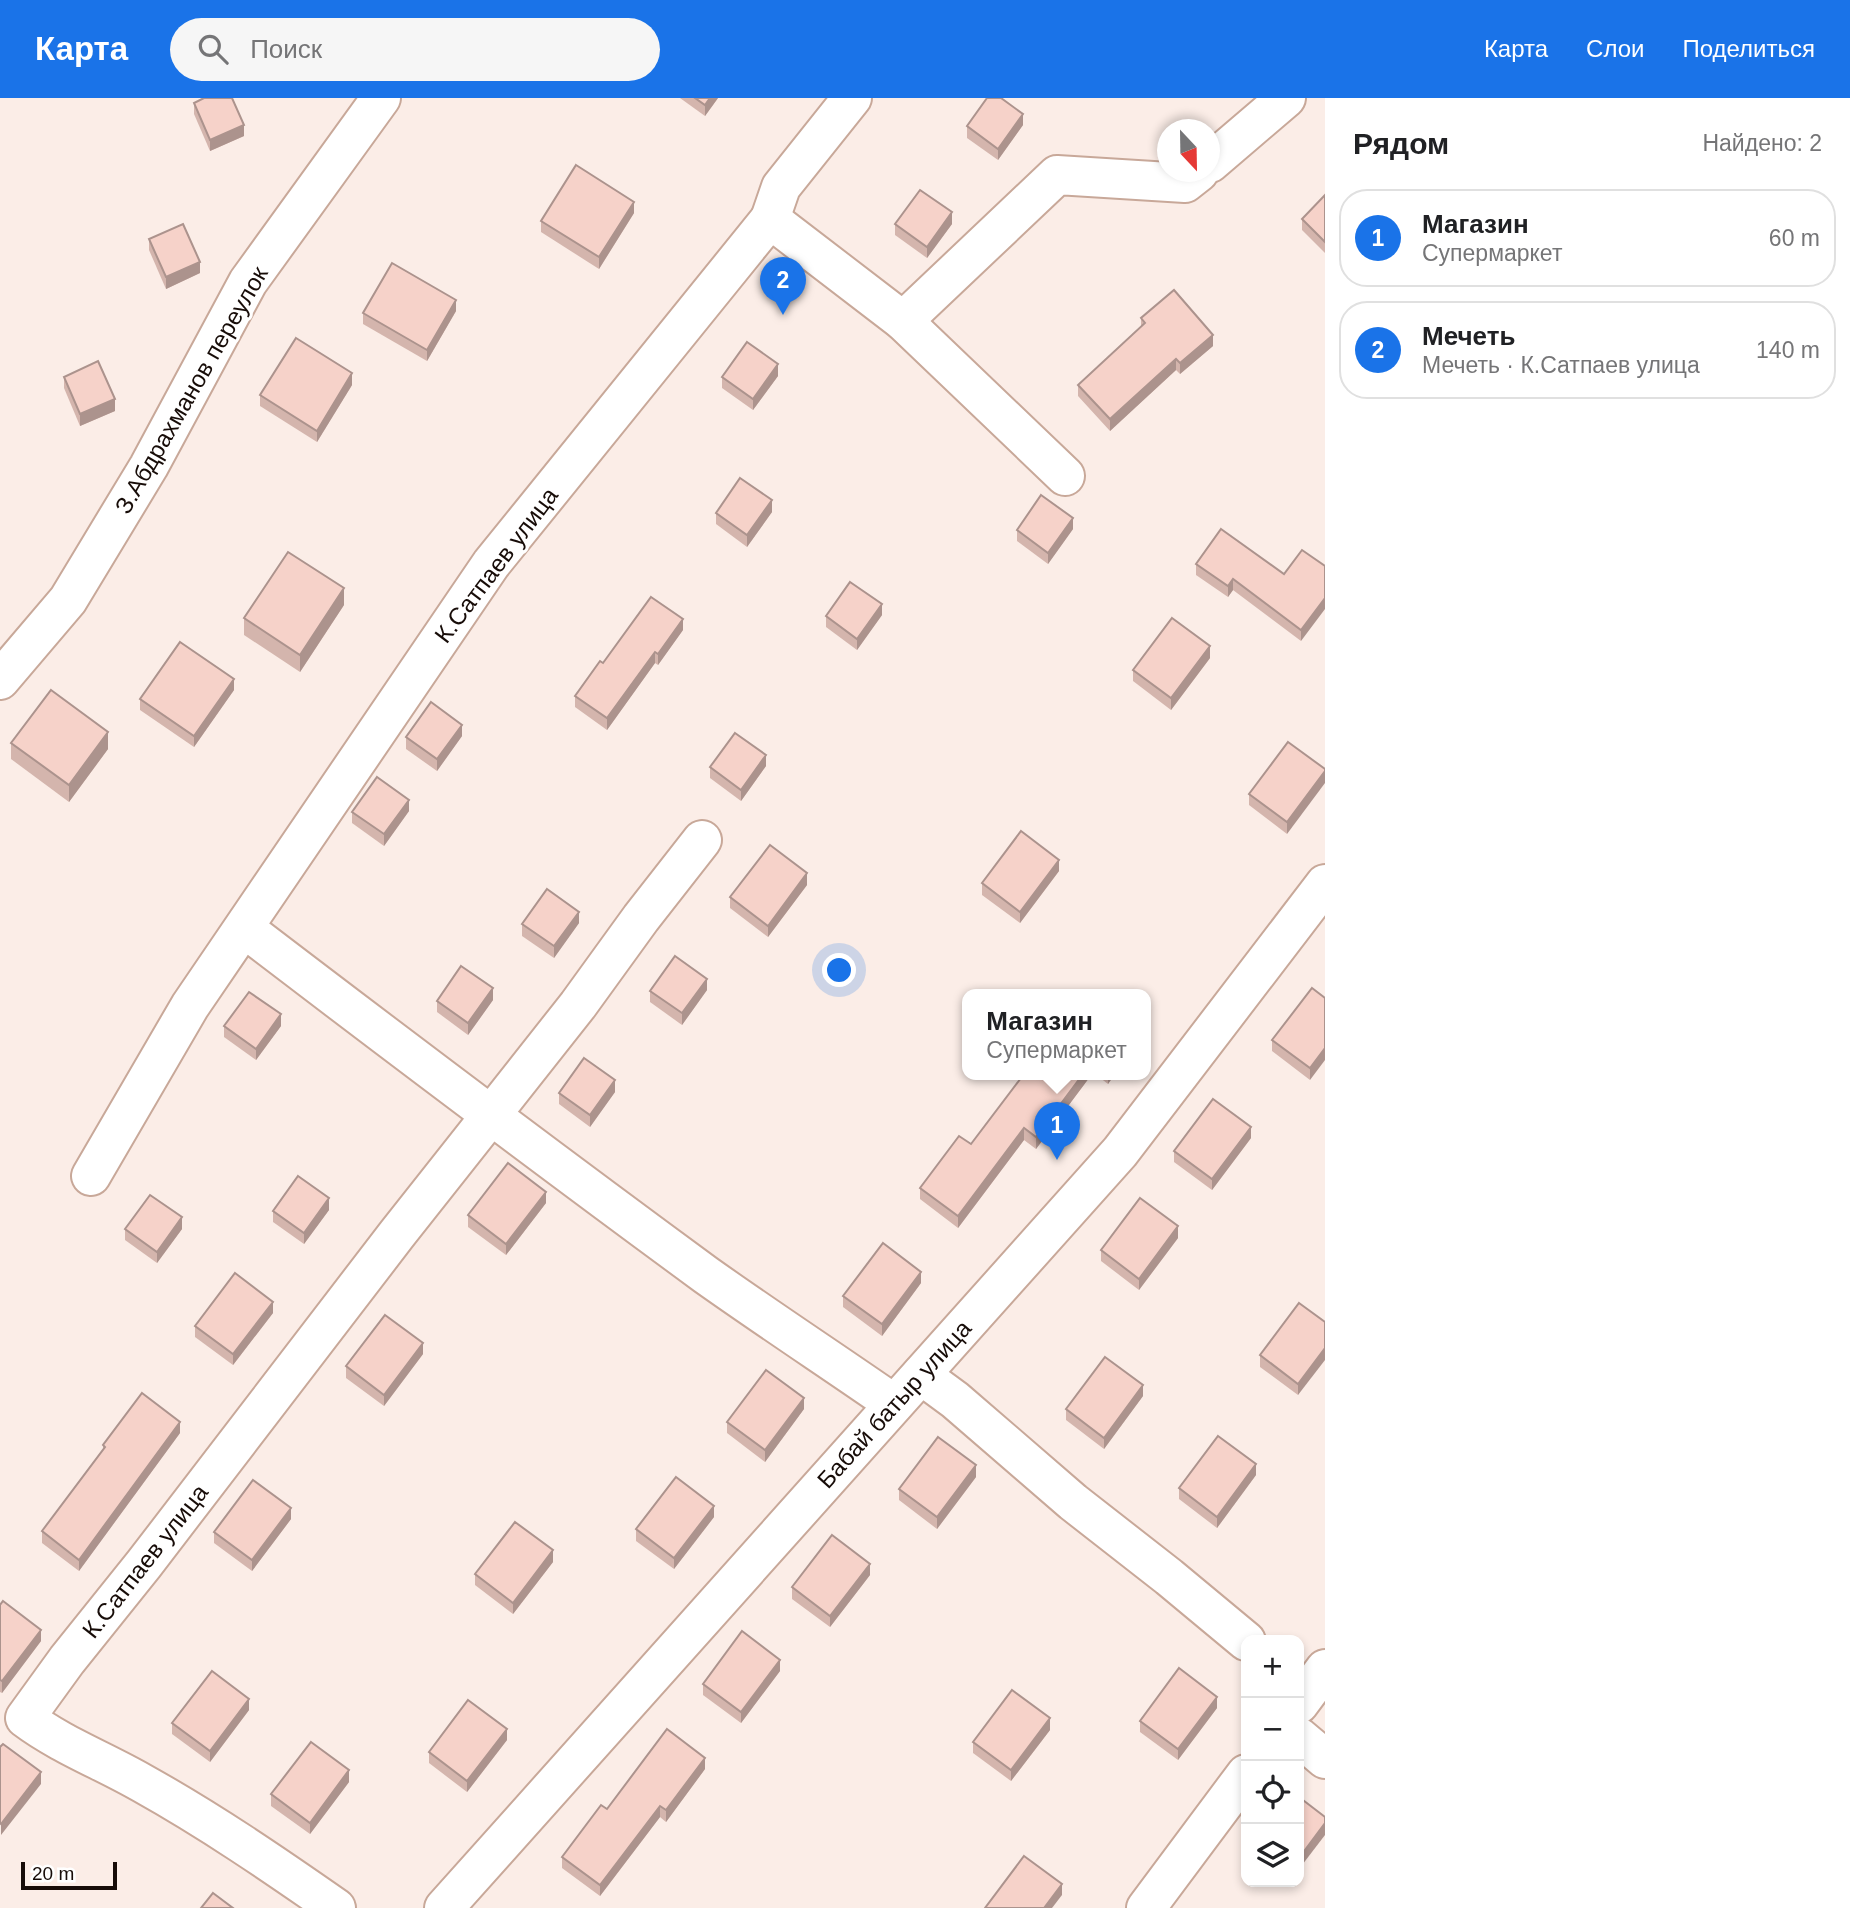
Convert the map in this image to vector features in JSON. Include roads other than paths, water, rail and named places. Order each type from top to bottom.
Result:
[{"type":"street","name":"З.Абдрахманов переулок","points":[[0,680],[68,600],[149,466],[248,282],[381,98]]},
{"type":"street","name":"К.Сатпаев улица","points":[[91,1176],[190,1006],[491,564],[770,219],[781,187],[852,98]]},
{"type":"street","points":[[1220,154],[1286,98]]},
{"type":"street","points":[[903,321],[1057,175],[1157,181]]},
{"type":"street","points":[[1169,182],[1186,182]]},
{"type":"street","points":[[770,219],[903,321],[1065,475]]},
{"type":"street","name":"К.Сатпаев улица","points":[[336,1908],[250,1849],[143,1783],[42,1731],[25,1718],[67,1660],[578,1004],[702,840]]},
{"type":"street","name":"Бабай батыр улица","points":[[444,1908],[1119,1152],[1325,884]]},
{"type":"street","points":[[244,928],[490,1116],[708,1276],[894,1404]]},
{"type":"street","points":[[921,1375],[955,1400],[1073,1502],[1241,1638]]},
{"type":"street","points":[[1304,1741],[1325,1759]]},
{"type":"street","points":[[1146,1908],[1241,1781]]},
{"type":"place","name":"Мечеть","points":[[783,315]]},
{"type":"place","name":"Магазин","points":[[1057,1160]]}]
